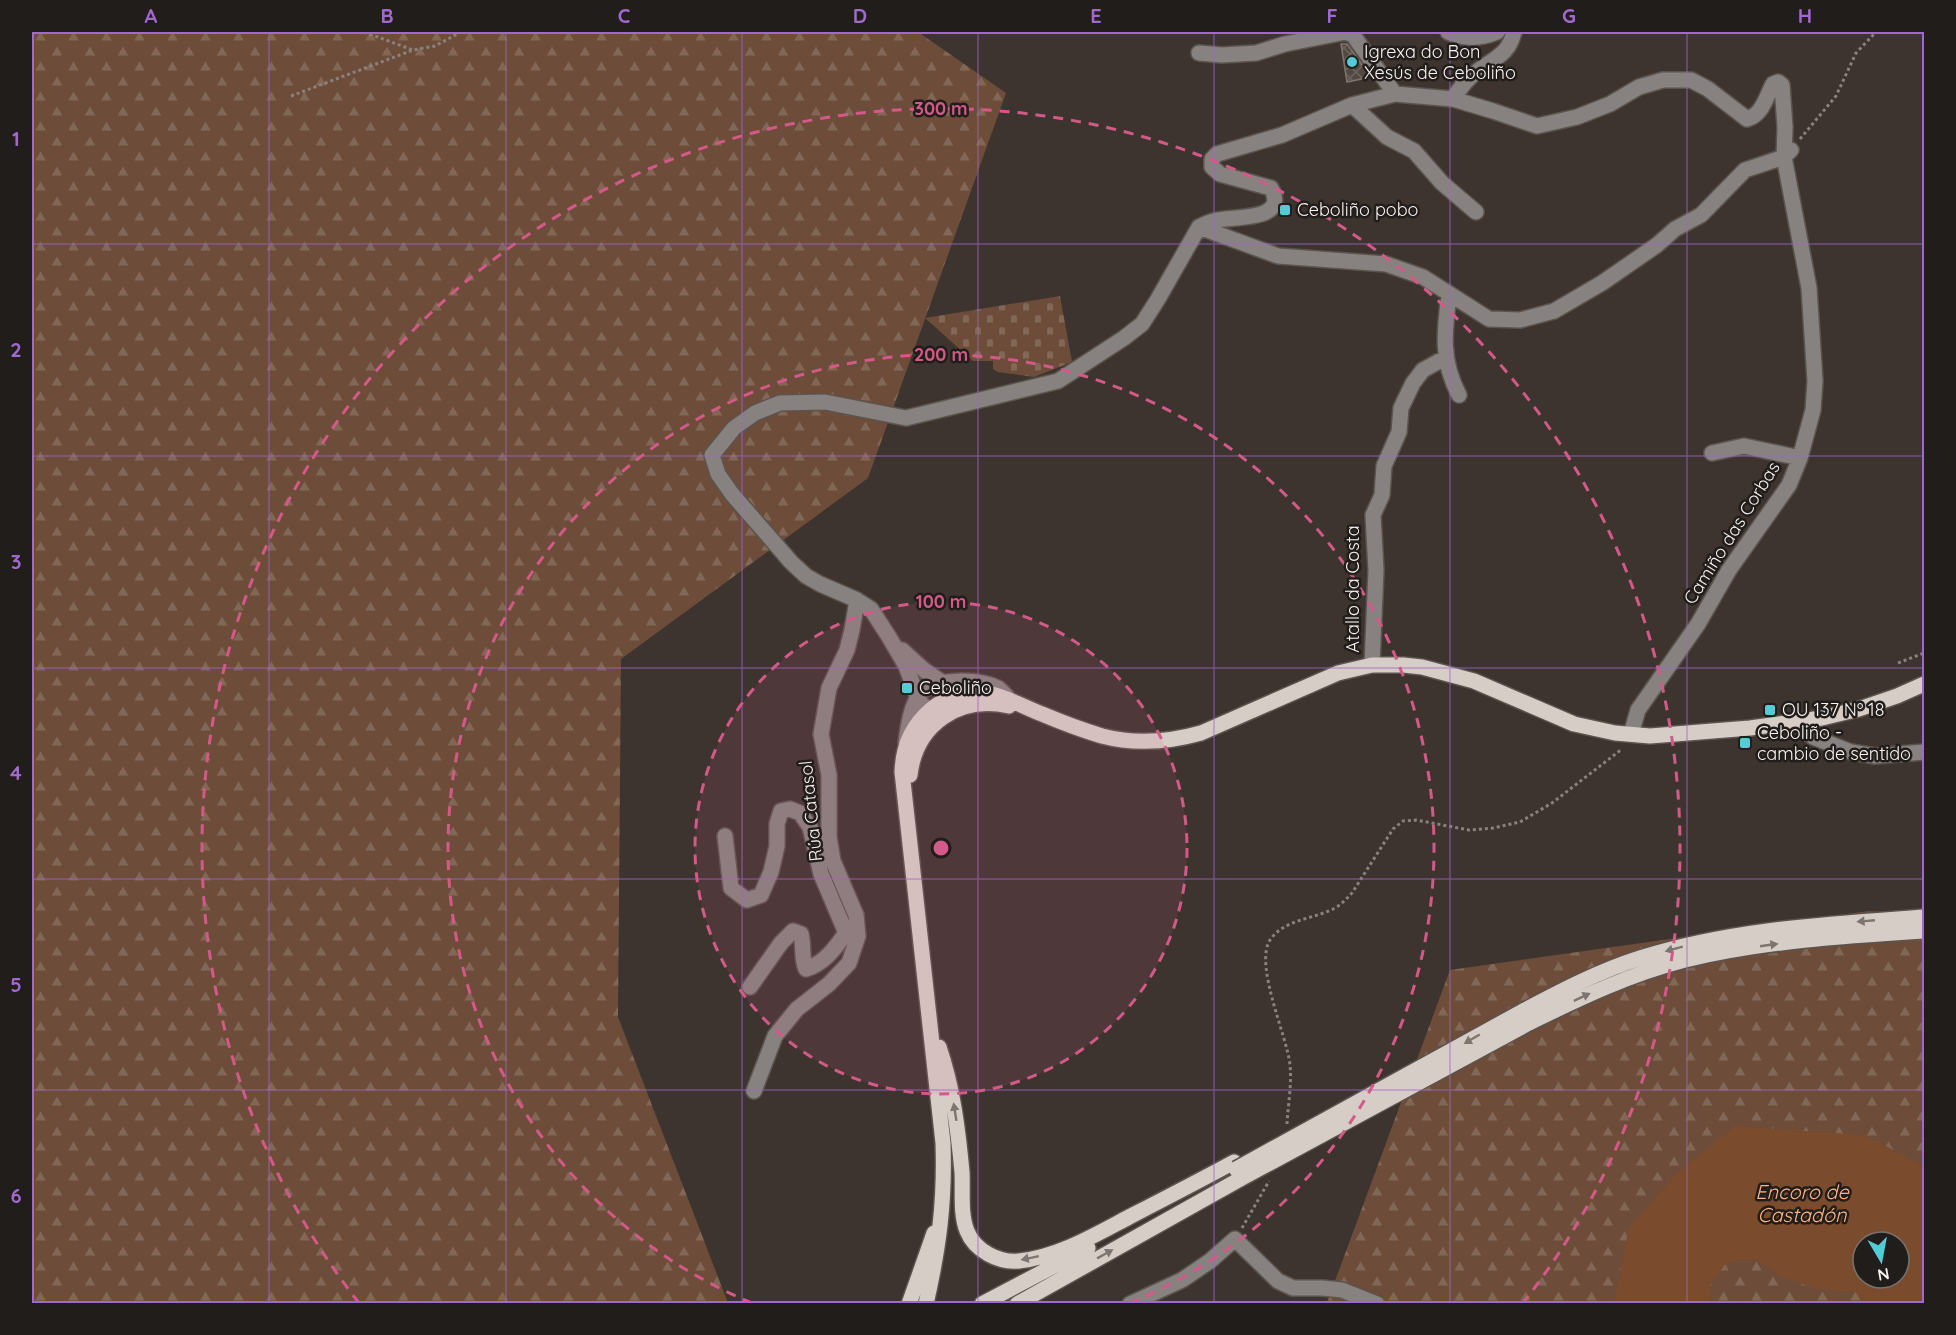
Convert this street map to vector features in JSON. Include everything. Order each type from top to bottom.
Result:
[{"type":"main road","points":[[908,822],[910,771],[921,742],[940,719],[962,706],[976,704],[1005,705],[1041,714],[1103,736],[1150,742],[1178,739],[1219,726],[1338,673],[1372,665],[1403,665],[1422,667],[1474,681],[1574,724],[1615,733],[1650,736],[1750,728],[1806,720],[1859,709],[1924,684]]},
{"type":"main road","points":[[926,1304],[940,1237],[943,1143],[902,772],[905,745],[914,729],[930,710],[962,692],[978,691],[995,694],[1041,714]]},
{"type":"main road","points":[[982,1304],[1526,1017],[1606,971],[1640,958],[1749,932],[1924,917]]},
{"type":"main road","points":[[1017,1304],[1076,1271],[1238,1170],[1277,1139],[1334,1116],[1526,1017],[1684,960],[1732,950],[1816,938],[1924,931]]},
{"type":"main road","points":[[930,1019],[945,1065],[955,1107],[967,1231],[972,1241],[993,1257],[1018,1261],[1048,1255],[1238,1170]]},
{"type":"main road","points":[[909,1304],[942,1211]]},
{"type":"main road","points":[[898,1304],[920,1268]]},
{"type":"main road","points":[[1000,1304],[1049,1278],[1076,1271]]},
{"type":"street","points":[[1200,53],[1222,55],[1256,53],[1285,44],[1346,32],[1353,35],[1395,94]]},
{"type":"street","points":[[1448,32],[1457,36],[1475,38],[1497,32]]},
{"type":"street","points":[[930,710],[923,707],[911,676],[890,637],[871,609],[806,576],[732,494],[718,474],[712,455],[734,428],[754,413],[780,403],[825,402],[906,418],[1058,381],[1142,324],[1199,227],[1216,220],[1260,214],[1271,210],[1275,195],[1271,188],[1220,174],[1212,167],[1212,159],[1216,154],[1282,135],[1368,100],[1395,94],[1453,99],[1462,85],[1478,70],[1501,56],[1514,32]]},
{"type":"street","name":"Camiño das Corbas","points":[[1453,99],[1537,126],[1577,117],[1610,104],[1639,87],[1663,80],[1691,80],[1708,89],[1747,119],[1755,117],[1773,84],[1778,82],[1782,85],[1785,127],[1809,288],[1815,381],[1813,410],[1800,458],[1789,485],[1729,570],[1698,624],[1638,710],[1631,735]]},
{"type":"street","points":[[1352,105],[1387,137],[1414,151],[1442,183],[1476,212]]},
{"type":"street","points":[[1199,227],[1278,256],[1386,264],[1423,277],[1489,319],[1520,320],[1554,311],[1602,283],[1701,215],[1745,170],[1789,152]]},
{"type":"street","points":[[1449,295],[1445,326],[1445,358],[1450,378],[1459,395]]},
{"type":"street","name":"Atallo da Costa","points":[[1372,665],[1376,570],[1373,515],[1382,495],[1384,466],[1399,432],[1401,408],[1413,383],[1423,370],[1445,358]]},
{"type":"street","points":[[1712,453],[1744,446],[1800,458]]},
{"type":"street","name":"Rúa Catasol","points":[[852,934],[856,915],[833,861],[829,837],[829,775],[821,734],[830,688],[847,650],[857,600]]},
{"type":"street","points":[[890,637],[912,660],[943,682],[951,700]]},
{"type":"street","points":[[905,745],[918,697],[932,684],[943,682],[992,686],[1008,698]]},
{"type":"street","points":[[951,700],[969,701],[976,704]]},
{"type":"street","points":[[921,742],[922,733],[928,722],[951,700]]},
{"type":"street","points":[[1806,720],[1809,734],[1813,737],[1851,752],[1887,756],[1924,752]]},
{"type":"street","points":[[725,836],[731,888],[747,900],[761,895],[771,872],[777,846],[777,824],[781,811],[790,809],[800,813],[810,827],[821,874],[852,934],[849,963],[829,984],[797,1009],[776,1036],[754,1091]]},
{"type":"street","points":[[750,987],[781,943],[793,931],[801,934],[804,944],[803,964],[806,969],[815,967],[825,960],[852,934]]},
{"type":"street","points":[[1130,1304],[1182,1280],[1234,1239],[1278,1281],[1293,1288],[1342,1290],[1377,1304]]},
{"type":"path","points":[[364,32],[413,50]]},
{"type":"path","points":[[291,96],[413,50],[435,46],[461,32]]},
{"type":"path","points":[[1789,152],[1836,96],[1856,53],[1876,32]]},
{"type":"path","points":[[1898,663],[1924,653]]},
{"type":"path","points":[[1287,1128],[1290,1063],[1273,1006],[1267,967],[1267,948],[1270,939],[1280,930],[1333,909],[1344,902],[1393,829],[1403,821],[1416,820],[1469,830],[1520,822],[1552,803],[1625,747],[1631,735]]},
{"type":"path","points":[[1234,1239],[1273,1175]]},
{"type":"green space","points":[[32,32],[918,32],[1006,93],[868,478],[621,659],[618,1017],[728,1303],[32,1303]]},
{"type":"green space","points":[[1060,296],[1072,362],[1034,377],[998,372],[993,369],[993,361],[973,361],[925,318]]},
{"type":"green space","points":[[1869,911],[1924,915],[1924,1303],[1325,1304],[1450,970]]},
{"type":"water","name":"Encoro de Castadón","points":[[1735,1126],[1865,1135],[1924,1166],[1924,1303],[1868,1303],[1855,1292],[1816,1289],[1782,1277],[1755,1259],[1726,1263],[1711,1284],[1710,1303],[1614,1303],[1629,1228],[1676,1174]]},
{"type":"building","name":"Igrexa do Bon Xesús de Ceboliño","points":[[1341,44],[1347,44],[1371,77],[1347,82]]},
{"type":"place","name":"Igrexa do Bon Xesús de Ceboliño","points":[[1352,62]]},
{"type":"place","name":"Ceboliño pobo","points":[[1285,210]]},
{"type":"place","name":"Ceboliño","points":[[907,688]]},
{"type":"place","name":"OU 137 Nº 18","points":[[1770,710]]},
{"type":"place","name":"Ceboliño - cambio de sentido","points":[[1745,743]]}]
